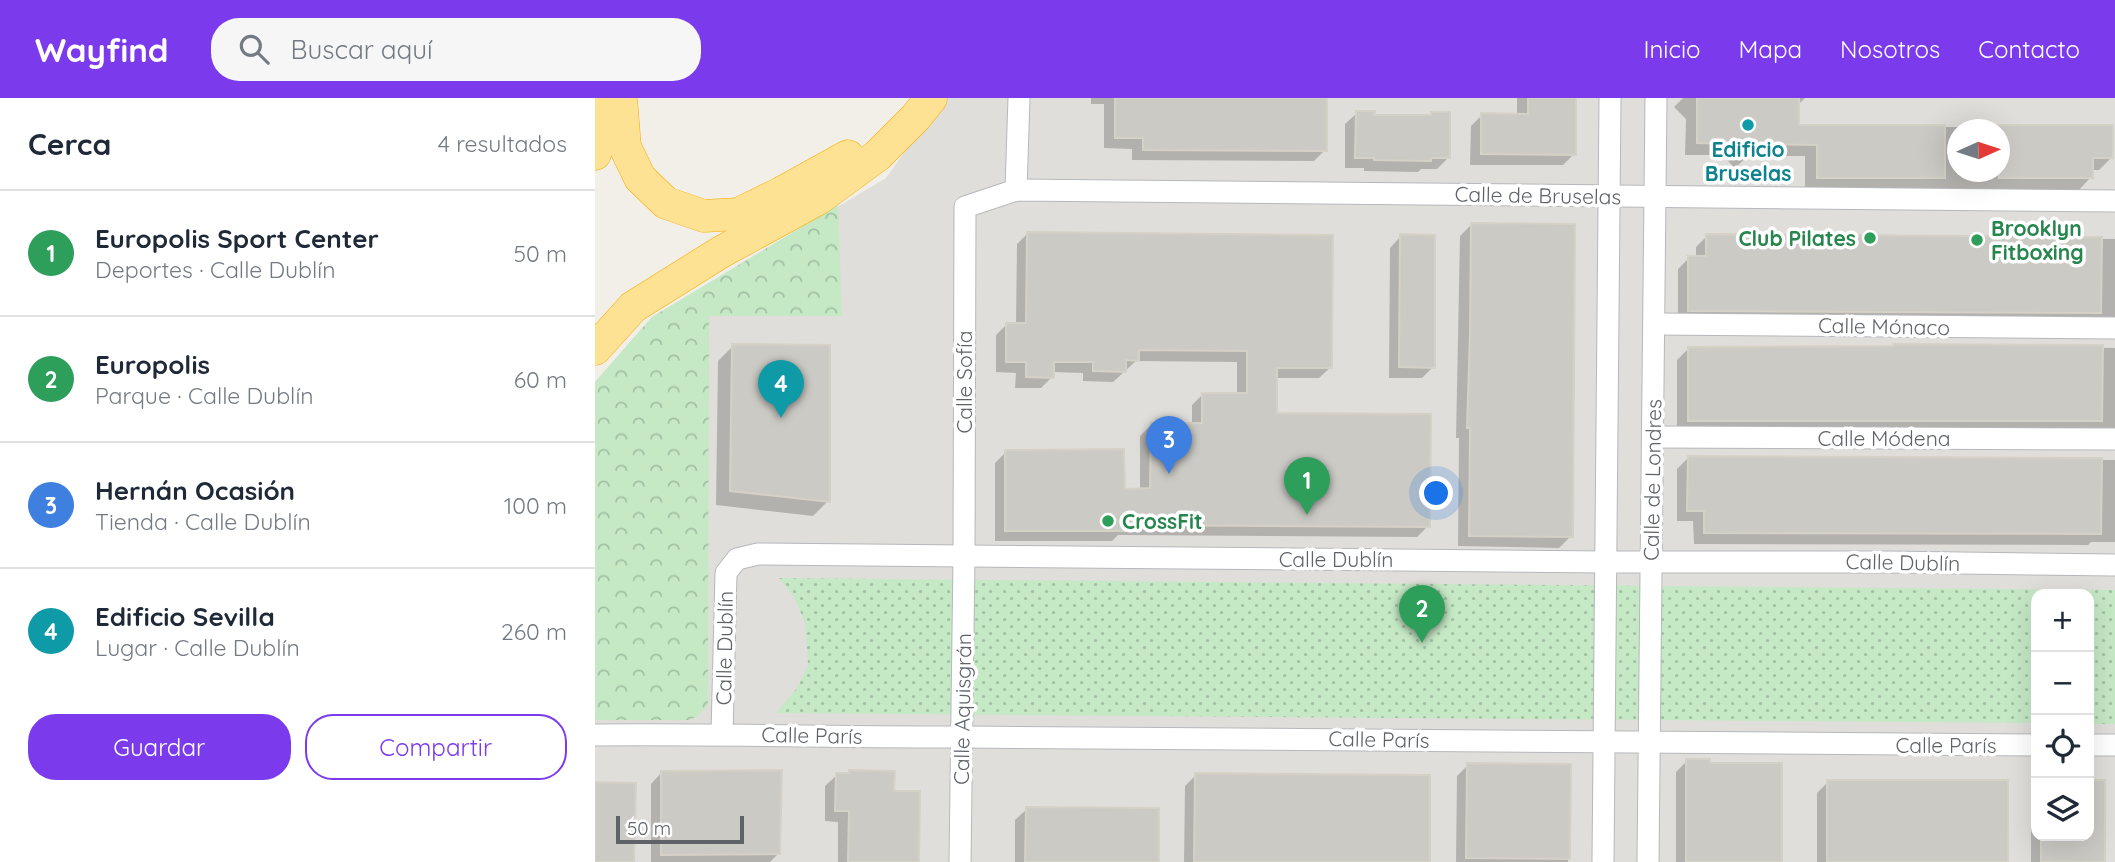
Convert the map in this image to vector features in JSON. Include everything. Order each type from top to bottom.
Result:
[{"type":"highway","points":[[595,154],[612,98]]},
{"type":"highway","points":[[621,98],[625,147],[640,178],[666,203],[704,216],[739,214],[847,157],[891,119],[905,98]]},
{"type":"highway","points":[[595,349],[633,307],[721,253],[818,199],[877,156],[931,98]]},
{"type":"street","points":[[1016,190],[1019,98]]},
{"type":"street","points":[[1603,862],[1610,98]]},
{"type":"street","name":"Calle de Londres","points":[[1648,862],[1656,98]]},
{"type":"street","name":"Calle de Bruselas","points":[[965,207],[1016,190],[2115,201]]},
{"type":"street","name":"Calle Sofía","points":[[964,557],[965,207]]},
{"type":"street","name":"Calle Mónaco","points":[[1654,324],[2115,328]]},
{"type":"street","name":"Calle Módena","points":[[1653,437],[2115,439]]},
{"type":"street","name":"Calle Dublín","points":[[722,734],[726,573],[737,559],[758,554],[2115,565]]},
{"type":"street","name":"Calle Aquisgrán","points":[[960,862],[964,557]]},
{"type":"street","name":"Calle París","points":[[595,735],[2031,745]]},
{"type":"street","points":[[2094,745],[2115,746]]},
{"type":"shaded area","points":[[943,98],[2115,98],[2115,862],[595,862],[595,382],[652,317],[886,178]]},
{"type":"green space","points":[[838,205],[842,316],[709,316],[708,705],[698,716],[689,720],[595,720],[595,382],[652,317]]},
{"type":"green space","points":[[779,578],[2031,589],[2031,723],[776,713],[797,688],[808,665],[805,622],[794,597]]},
{"type":"green space","points":[[2094,590],[2115,590],[2115,724],[2094,724]]},
{"type":"building","points":[[1115,98],[1327,98],[1327,151],[1143,150],[1143,138],[1115,138]]},
{"type":"building","points":[[1528,98],[1576,98],[1576,155],[1481,154],[1481,113],[1528,114]]},
{"type":"building","points":[[1697,98],[1799,98],[1799,125],[1945,125],[1945,178],[1817,178],[1817,145],[1762,144],[1749,157],[1735,144],[1697,143]]},
{"type":"building","points":[[1356,111],[1375,111],[1374,115],[1431,115],[1431,112],[1450,112],[1450,158],[1431,158],[1431,161],[1355,158]]},
{"type":"building","points":[[2010,125],[2113,125],[2113,158],[2093,158],[2093,178],[2010,178]]},
{"type":"building","points":[[1471,223],[1575,224],[1573,537],[1469,536],[1470,428],[1467,428]]},
{"type":"building","points":[[1027,232],[1333,235],[1332,368],[1277,368],[1277,413],[1431,414],[1430,527],[1125,525],[1125,531],[1005,531],[1005,450],[1124,449],[1125,489],[1150,488],[1151,423],[1202,423],[1202,393],[1247,393],[1247,351],[1139,350],[1139,361],[1126,360],[1126,372],[1093,371],[1093,362],[1054,362],[1054,378],[1026,377],[1026,362],[1006,362],[1006,323],[1026,323]]},
{"type":"building","points":[[1400,234],[1435,235],[1435,368],[1399,367]]},
{"type":"building","points":[[1706,234],[2102,237],[2101,313],[1688,311],[1688,256],[1706,256]]},
{"type":"building","points":[[732,344],[830,345],[830,502],[730,491]]},
{"type":"building","points":[[2103,345],[2102,421],[1688,421],[1688,347]]},
{"type":"building","points":[[1688,456],[2102,458],[2101,534],[1704,533],[1704,511],[1687,511]]},
{"type":"building","points":[[1686,759],[1710,759],[1710,763],[1782,763],[1782,862],[1686,862]]},
{"type":"building","points":[[1467,763],[1571,764],[1570,859],[1466,858]]},
{"type":"building","points":[[782,770],[780,854],[661,855],[661,771]]},
{"type":"building","points":[[849,770],[895,771],[894,791],[920,791],[919,862],[848,862],[849,811],[835,811],[836,773],[849,773]]},
{"type":"building","points":[[1195,773],[1430,775],[1430,862],[1194,862]]},
{"type":"building","points":[[1827,780],[2008,780],[2008,862],[1827,862]]},
{"type":"building","points":[[2094,780],[2105,780],[2105,862],[2041,862],[2041,841],[2094,841]]},
{"type":"building","points":[[595,782],[636,783],[634,862],[595,862]]},
{"type":"building","points":[[1026,807],[1159,808],[1159,862],[1025,862]]},
{"type":"place","name":"Edificio Bruselas","points":[[1748,125]]},
{"type":"place","name":"Club Pilates","points":[[1870,238]]},
{"type":"place","name":"Brooklyn Fitboxing","points":[[1977,240]]},
{"type":"place","name":"Edificio Sevilla","points":[[781,418]]},
{"type":"place","name":"Hernán Ocasión","points":[[1169,474]]},
{"type":"place","name":"Europolis Sport Center","points":[[1307,515]]},
{"type":"place","name":"CrossFit","points":[[1108,521]]},
{"type":"place","name":"Europolis","points":[[1422,643]]}]
